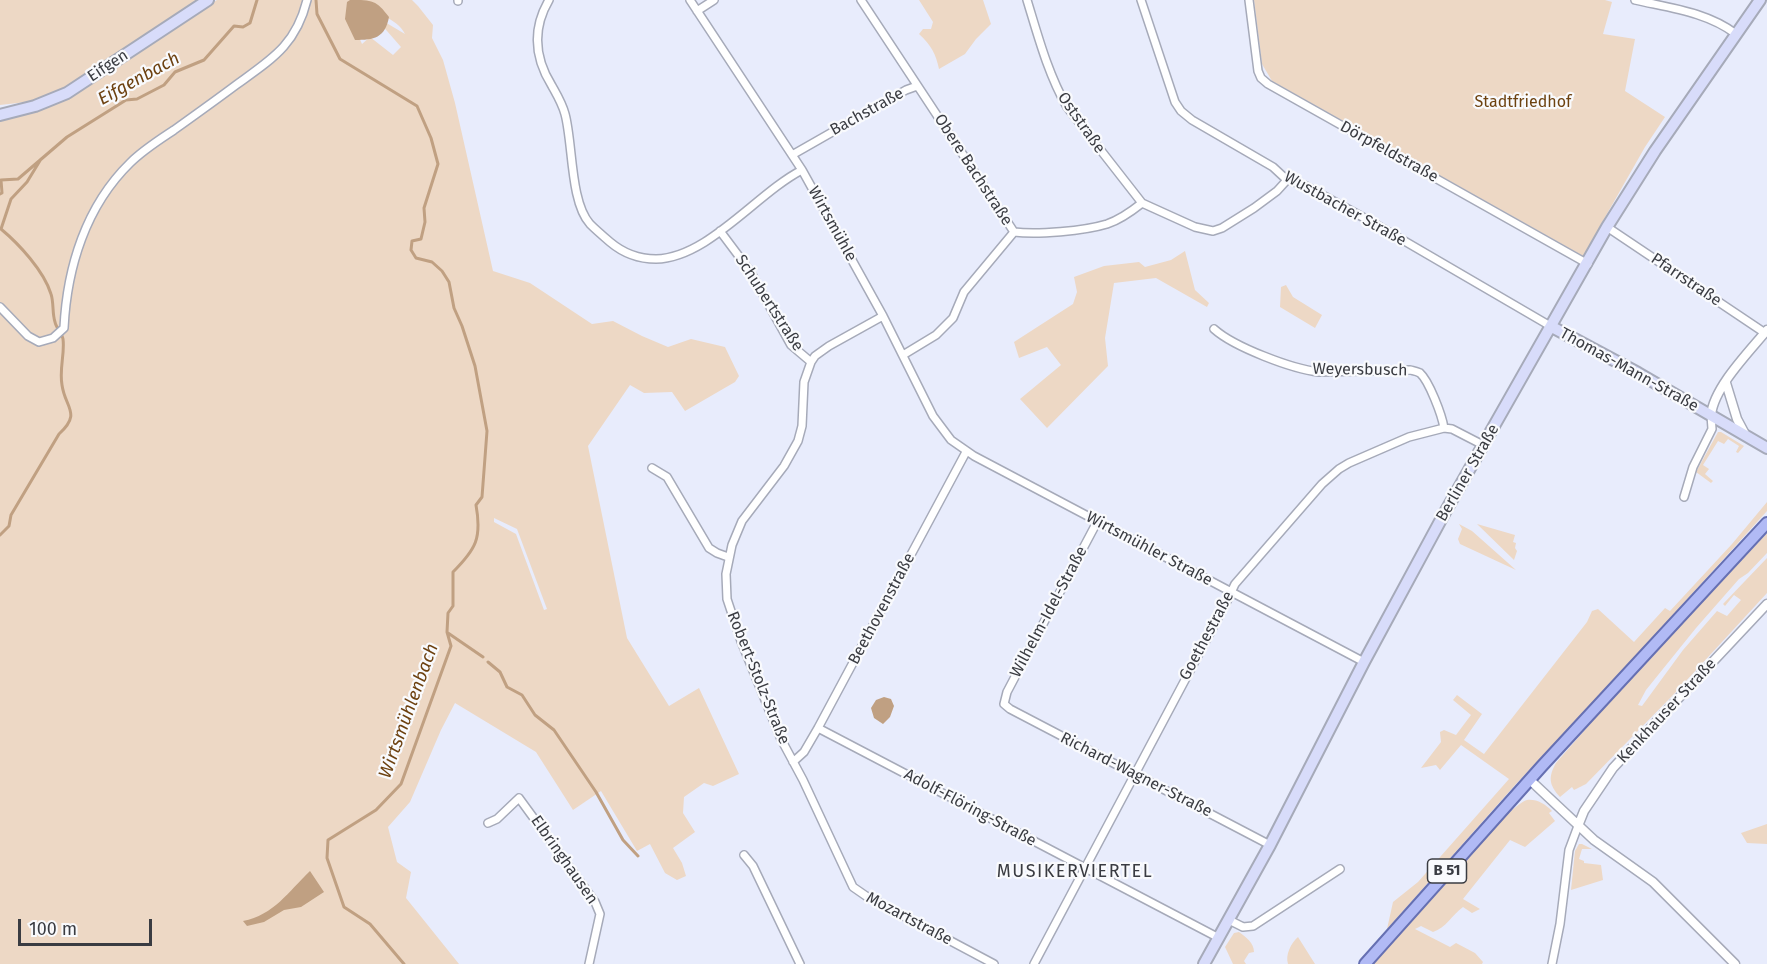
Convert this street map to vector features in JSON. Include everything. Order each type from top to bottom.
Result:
[{"type":"main road","name":"Eifgen","points":[[0,115],[35,106],[67,93],[208,0]]},
{"type":"main road","name":"Berliner Straße","points":[[1204,964],[1270,845],[1364,662],[1483,445],[1607,227],[1655,151],[1760,0]]},
{"type":"main road","name":"Thomas-Mann-Straße","points":[[1552,327],[1711,415]]},
{"type":"main road","points":[[1711,415],[1767,448]]},
{"type":"main road","name":"B 51","points":[[1365,964],[1530,780],[1767,523]]},
{"type":"street","points":[[0,308],[28,336],[39,342],[53,338],[64,328],[66,297],[82,235],[109,185],[140,154],[279,51],[296,32],[307,0]]},
{"type":"street","points":[[549,0],[538,26],[537,49],[544,72],[564,108],[579,201],[589,223],[620,249],[627,253],[655,259],[669,257],[694,248],[802,170]]},
{"type":"street","name":"Wirtsmühle","points":[[690,0],[802,170],[883,316],[936,422],[951,440],[966,452]]},
{"type":"street","points":[[696,11],[714,0]]},
{"type":"street","name":"Bachstraße","points":[[792,155],[906,90],[917,86],[861,0]]},
{"type":"street","name":"Oststraße","points":[[1027,0],[1059,94],[1142,203]]},
{"type":"street","name":"Wustbacher Straße","points":[[1140,0],[1175,102],[1181,111],[1192,120],[1273,167],[1287,180],[1304,186],[1377,225],[1552,327]]},
{"type":"street","name":"Dörpfeldstraße","points":[[1249,0],[1258,71],[1261,78],[1268,84],[1588,264]]},
{"type":"street","points":[[1635,0],[1699,15],[1718,22],[1736,34]]},
{"type":"street","name":"Obere Bachstraße","points":[[903,355],[936,335],[953,318],[964,292],[1014,232],[917,86]]},
{"type":"street","points":[[1014,232],[1035,233],[1085,229],[1108,224],[1142,203],[1195,226],[1213,231],[1232,223],[1254,208],[1277,191],[1287,180]]},
{"type":"street","name":"Pfarrstraße","points":[[1607,227],[1766,332]]},
{"type":"street","name":"Schubertstraße","points":[[720,231],[750,271],[791,345],[811,362],[815,356],[829,346],[883,316]]},
{"type":"street","name":"Weyersbusch","points":[[1214,329],[1224,337],[1245,347],[1306,370],[1319,372],[1410,370],[1418,372],[1443,417],[1444,428]]},
{"type":"street","name":"Thomas-Mann-Straße","points":[[1711,415],[1714,401],[1766,332]]},
{"type":"street","name":"Robert-Stolz-Straße","points":[[794,762],[781,739],[734,623],[726,586],[729,556],[742,521],[784,465],[798,441],[802,426],[804,382],[811,362]]},
{"type":"street","points":[[1726,383],[1737,419],[1745,434]]},
{"type":"street","points":[[1684,497],[1694,467],[1712,429],[1711,415]]},
{"type":"street","points":[[1444,428],[1483,445]]},
{"type":"street","name":"Goethestraße","points":[[1034,964],[1234,584],[1322,484],[1338,469],[1409,437],[1444,428]]},
{"type":"street","name":"Wirtsmühler Straße","points":[[966,452],[1364,662]]},
{"type":"street","name":"Beethovenstraße","points":[[794,762],[804,752],[818,728],[966,452]]},
{"type":"street","points":[[652,468],[667,477],[710,548],[717,553],[729,556]]},
{"type":"street","name":"Wilhelm-Idel-Straße","points":[[1004,704],[1007,692],[1097,522]]},
{"type":"street","name":"Kenkhauser Straße","points":[[1578,826],[1584,811],[1613,768],[1767,604]]},
{"type":"street","name":"Richard-Wagner-Straße","points":[[1004,704],[1270,845]]},
{"type":"street","name":"Adolf-Flöring-Straße","points":[[818,728],[1219,938]]},
{"type":"street","name":"Mozartstraße","points":[[794,762],[856,890],[994,964]]},
{"type":"street","points":[[1530,780],[1578,826],[1612,854],[1653,882],[1734,964]]},
{"type":"street","name":"Elbringhausen","points":[[488,823],[497,819],[519,798],[595,902],[600,914],[589,964]]},
{"type":"street","points":[[1552,964],[1560,924],[1569,850],[1578,826]]},
{"type":"street","points":[[744,855],[753,866],[800,964]]},
{"type":"street","points":[[1229,920],[1244,927],[1253,926],[1340,869]]},
{"type":"green space","points":[[0,0],[200,0],[61,90],[45,98],[0,110],[26,102],[0,105]]},
{"type":"green space","points":[[217,0],[352,0],[355,28],[362,44],[370,37],[393,55],[401,47],[373,15],[405,34],[396,23],[360,0],[412,0],[433,25],[432,38],[443,60],[455,103],[493,271],[530,283],[592,324],[613,321],[668,347],[691,339],[725,347],[739,376],[735,382],[685,411],[672,392],[644,393],[630,385],[588,446],[627,638],[669,706],[699,688],[739,774],[713,786],[704,783],[684,797],[683,813],[695,832],[673,848],[682,863],[686,876],[677,880],[665,873],[650,844],[637,851],[601,791],[573,810],[536,752],[455,703],[410,802],[388,827],[397,862],[411,872],[406,898],[459,964],[0,964],[0,120],[36,111],[69,96]],"holes":[[[494,518],[517,529],[547,609],[544,610],[516,534],[494,522]]]},
{"type":"green space","points":[[919,0],[983,0],[991,24],[965,54],[939,69],[932,50],[919,34],[923,29],[931,29],[933,22]]},
{"type":"green space","name":"Stadtfriedhof","points":[[1254,0],[1605,0],[1612,2],[1603,34],[1635,39],[1625,91],[1665,117],[1645,147],[1583,256],[1272,81],[1262,64]]},
{"type":"green space","points":[[1185,251],[1195,290],[1209,303],[1207,307],[1156,278],[1114,283],[1105,338],[1108,366],[1047,428],[1020,399],[1061,365],[1047,347],[1019,358],[1014,342],[1073,304],[1077,292],[1074,277],[1104,266],[1139,262],[1145,267],[1171,260]]},
{"type":"green space","points":[[1286,285],[1293,297],[1322,315],[1315,328],[1280,307],[1281,287]]},
{"type":"green space","points":[[1718,432],[1744,446],[1738,453],[1736,452],[1739,446],[1728,439],[1724,444],[1718,441],[1703,465],[1709,469],[1705,474],[1713,481],[1711,483],[1696,472]]},
{"type":"green space","points":[[1767,502],[1767,511],[1516,784],[1387,929],[1393,902],[1418,882],[1509,779],[1461,745],[1440,770],[1436,765],[1421,768],[1441,742],[1440,732],[1444,730],[1456,735],[1471,715],[1453,700],[1457,695],[1482,714],[1464,740],[1484,754],[1587,622],[1592,611],[1598,609],[1634,642],[1665,608],[1670,611]]},
{"type":"green space","points":[[1459,524],[1472,531],[1516,570],[1460,544],[1458,539],[1462,529]]},
{"type":"green space","points":[[1477,524],[1515,535],[1513,542],[1516,543],[1517,551],[1514,560]]},
{"type":"green space","points":[[1767,533],[1767,553],[1739,579],[1696,628],[1646,690],[1638,705],[1642,706],[1683,650],[1717,611],[1727,616],[1741,600],[1734,595],[1725,606],[1723,604],[1767,558],[1767,593],[1675,693],[1586,784],[1574,790],[1572,787],[1560,797],[1551,781],[1556,763],[1617,693]]},
{"type":"green space","points":[[1527,800],[1537,801],[1547,806],[1552,811],[1549,813],[1555,821],[1525,847],[1510,840],[1463,899],[1480,909],[1472,913],[1463,907],[1442,928],[1433,932],[1421,926],[1415,929],[1450,947],[1456,943],[1475,953],[1483,962],[1482,964],[1373,964],[1475,847],[1497,824]]},
{"type":"green space","points":[[1767,824],[1767,844],[1747,843],[1741,833]]},
{"type":"green space","points":[[1579,844],[1592,849],[1582,849],[1579,859],[1584,863],[1601,865],[1603,880],[1571,890],[1575,851]]},
{"type":"green space","points":[[1239,932],[1254,949],[1254,952],[1249,953],[1244,961],[1246,964],[1233,964],[1225,947],[1234,933]]},
{"type":"green space","points":[[1298,937],[1315,964],[1288,964],[1289,949]]},
{"type":"shaded area","points":[[350,0],[369,1],[381,7],[389,17],[381,34],[373,38],[355,40],[345,19],[347,2]]},
{"type":"shaded area","points":[[884,697],[891,699],[894,706],[890,717],[883,724],[874,718],[871,708],[876,700]]},
{"type":"shaded area","points":[[310,871],[324,892],[301,907],[284,910],[264,922],[247,926],[243,921],[272,908]]},
{"type":"waterway","name":"Eifgenbach","points":[[0,194],[2,193],[1,180],[18,179],[67,137],[126,100],[137,99],[164,85],[175,72],[204,60],[234,26],[243,27],[250,23],[257,0]]},
{"type":"waterway","name":"Wirtsmühlenbach","points":[[316,0],[317,14],[340,59],[417,106],[431,138],[438,164],[424,208],[425,222],[421,239],[412,241],[411,250],[416,258],[432,262],[449,282],[454,308],[475,366],[487,431],[482,497],[476,505],[477,535],[472,549],[453,572],[453,606],[448,613],[447,632],[451,646],[401,784],[376,810],[328,840],[327,858],[344,907],[370,924],[404,964]]},
{"type":"waterway","points":[[0,535],[9,526],[11,515],[59,434],[70,421],[71,415],[61,379],[63,339],[55,322],[48,285],[30,258],[1,229],[11,199],[27,182],[41,159]]},
{"type":"waterway","points":[[448,633],[483,657]]},
{"type":"waterway","points":[[488,662],[500,672],[507,687],[522,695],[535,715],[554,730],[596,792],[623,840],[638,856]]},
{"type":"district","name":"MUSIKERVIERTEL","points":[[1075,872]]}]
